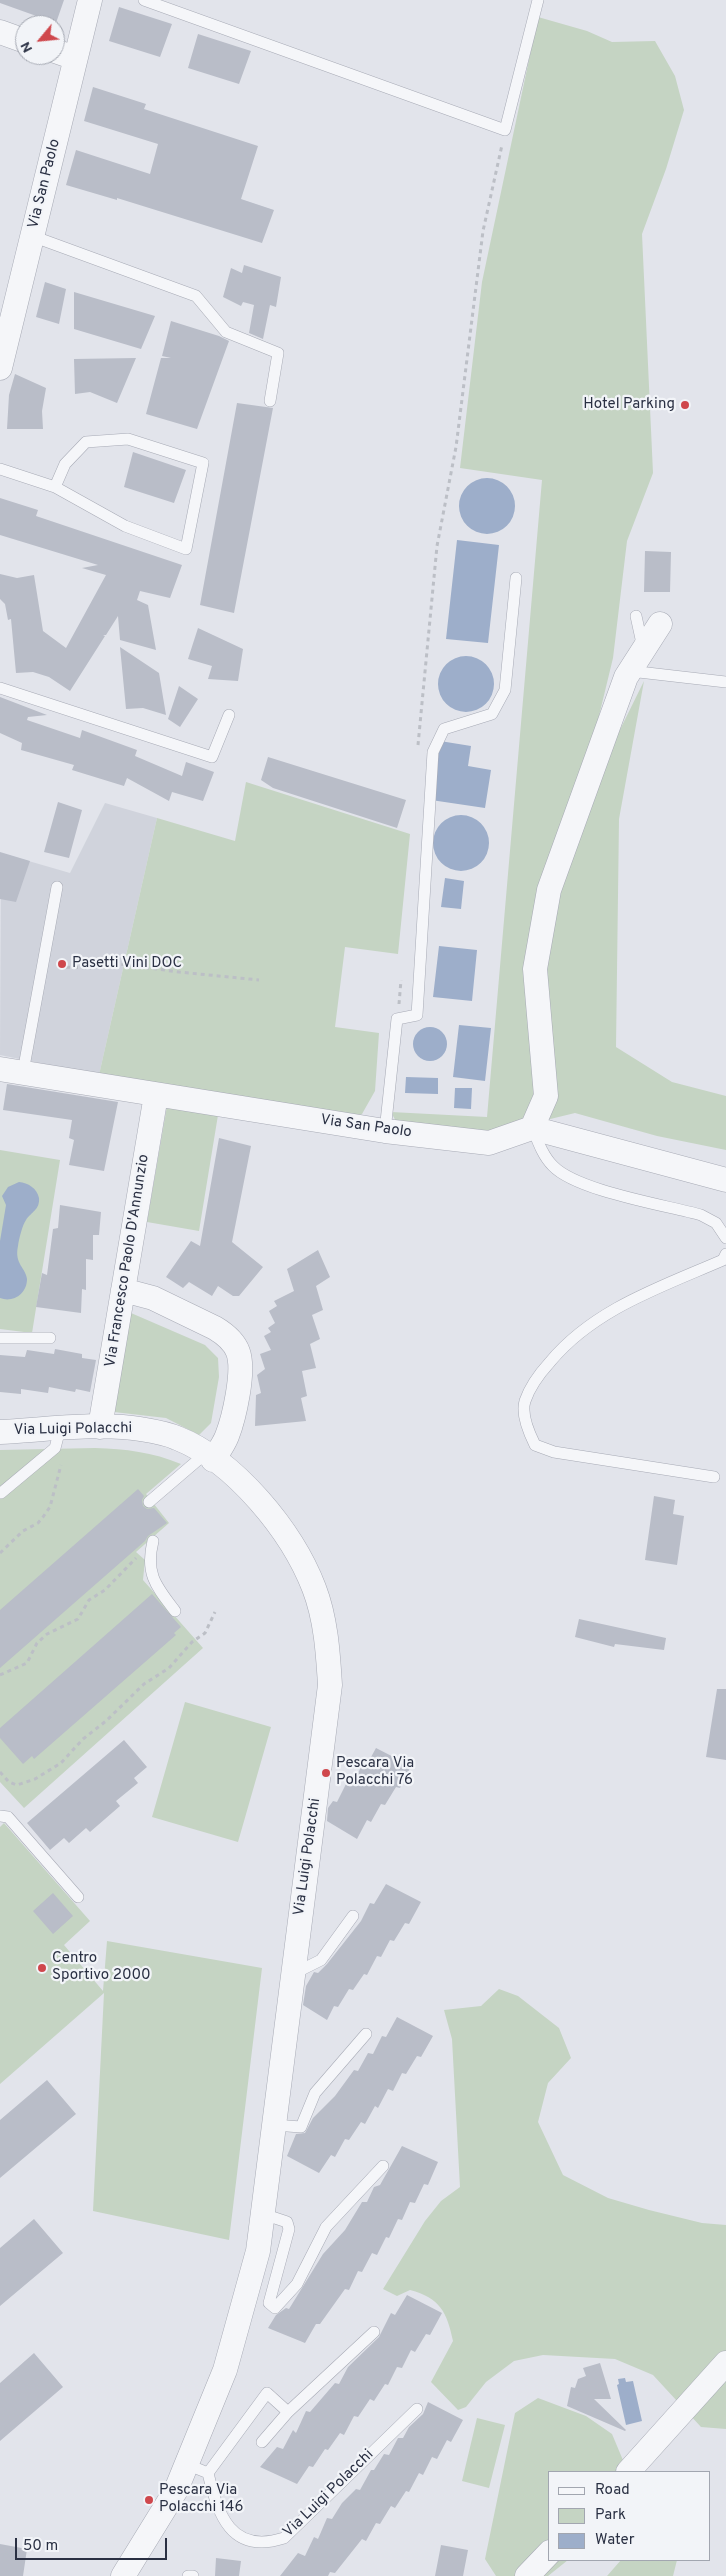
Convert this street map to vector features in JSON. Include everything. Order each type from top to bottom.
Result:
[{"type":"street","name":"Via San Paolo","points":[[65,54],[90,0]]},
{"type":"street","points":[[0,32],[15,37]]},
{"type":"street","name":"Via San Paolo","points":[[0,368],[32,236],[63,65]]},
{"type":"street","points":[[660,624],[630,670],[549,890],[535,969],[546,1096],[532,1128],[726,1180]]},
{"type":"street","name":"Via San Paolo","points":[[6,1074],[156,1095],[385,1131],[489,1144],[532,1128]]},
{"type":"street","name":"Via Francesco Paolo D'Annunzio","points":[[100,1427],[156,1095]]},
{"type":"street","points":[[123,1290],[153,1298],[215,1328],[235,1345],[240,1364],[238,1386],[227,1436],[209,1457]]},
{"type":"street","name":"Via Luigi Polacchi","points":[[0,1432],[58,1437],[100,1427],[138,1429],[177,1438],[209,1457],[230,1472],[275,1518],[315,1589],[326,1637],[330,1685],[258,2250],[225,2370],[176,2490],[123,2576]]},
{"type":"street","points":[[629,2471],[653,2447],[726,2363]]},
{"type":"street","points":[[527,2576],[548,2554]]},
{"type":"lane","points":[[144,0],[505,130],[538,0]]},
{"type":"lane","points":[[32,236],[196,296],[226,332],[278,353],[270,401]]},
{"type":"lane","points":[[0,469],[55,487],[125,526],[186,549],[203,463],[128,439],[86,442],[65,464],[55,487]]},
{"type":"lane","points":[[385,1131],[397,1019],[417,1015],[433,752],[444,729],[492,714],[505,690],[516,578]]},
{"type":"lane","points":[[636,616],[643,649]]},
{"type":"lane","points":[[630,670],[726,682]]},
{"type":"lane","points":[[0,688],[212,757],[229,715]]},
{"type":"lane","points":[[6,1074],[43,963],[57,887]]},
{"type":"lane","points":[[532,1128],[541,1150],[553,1167],[577,1181],[702,1215],[716,1223],[726,1238]]},
{"type":"lane","points":[[714,1477],[548,1450],[535,1445],[527,1427],[524,1402],[539,1375],[567,1342],[613,1308],[723,1260],[726,1254]]},
{"type":"lane","points":[[0,1338],[50,1338]]},
{"type":"lane","points":[[1,1493],[50,1452],[58,1437]]},
{"type":"lane","points":[[149,1502],[209,1457]]},
{"type":"lane","points":[[153,1541],[150,1571],[156,1586],[175,1611]]},
{"type":"lane","points":[[0,1816],[8,1817],[78,1897]]},
{"type":"lane","points":[[293,1974],[321,1960],[353,1916]]},
{"type":"lane","points":[[274,2125],[301,2127],[315,2093],[366,2034]]},
{"type":"lane","points":[[262,2214],[287,2222],[289,2229],[269,2303],[275,2308],[297,2284],[326,2227],[383,2166]]},
{"type":"lane","points":[[262,2442],[288,2412],[374,2332]]},
{"type":"lane","points":[[186,2464],[208,2473],[267,2393],[288,2412]]},
{"type":"lane","name":"Via Luigi Polacchi","points":[[208,2473],[216,2505],[223,2520],[236,2535],[246,2541],[273,2542],[284,2538],[417,2409]]},
{"type":"lane","points":[[188,2576],[193,2576]]},
{"type":"path","points":[[418,749],[437,546],[456,447],[483,231],[505,130]]},
{"type":"path","points":[[43,963],[66,968],[90,968],[112,963],[259,980]]},
{"type":"path","points":[[397,1019],[403,971]]},
{"type":"path","points":[[0,1554],[23,1530],[38,1523],[50,1507],[66,1445],[58,1437]]},
{"type":"path","points":[[0,1675],[27,1663],[37,1643],[47,1634],[78,1620],[89,1600],[105,1590],[138,1556],[150,1556]]},
{"type":"path","points":[[0,1772],[9,1782],[17,1784],[35,1779],[61,1763],[83,1739],[106,1721],[144,1684],[169,1668],[192,1642],[205,1633],[216,1612]]},
{"type":"shaded area","name":"Pasetti Vini DOC","points":[[105,803],[157,818],[99,1075],[0,1055],[1,853],[70,873]]},
{"type":"green space","points":[[538,17],[587,31],[612,42],[655,41],[675,76],[684,110],[666,169],[642,234],[653,473],[627,541],[613,658],[598,720],[610,750],[644,681],[619,819],[616,1047],[672,1082],[726,1096],[726,1150],[657,1136],[575,1113],[505,1130],[458,1132],[399,1127],[391,1112],[487,1117],[542,480],[460,468],[482,282]]},
{"type":"green space","points":[[246,782],[410,834],[398,954],[345,947],[335,1027],[379,1033],[375,1091],[362,1114],[354,1117],[99,1075],[157,818],[235,841]]},
{"type":"green space","points":[[167,1106],[218,1115],[199,1231],[147,1222]]},
{"type":"green space","points":[[0,1150],[60,1160],[32,1333],[0,1329]]},
{"type":"green space","points":[[131,1313],[205,1345],[218,1358],[219,1377],[211,1423],[199,1435],[166,1418],[114,1412]]},
{"type":"green space","points":[[95,1448],[139,1452],[181,1464],[146,1494],[169,1523],[136,1552],[145,1560],[143,1580],[203,1648],[24,1808],[0,1782],[0,1450]]},
{"type":"green space","points":[[185,1702],[271,1727],[238,1842],[152,1817]]},
{"type":"green space","points":[[4,1823],[90,1921],[64,1945],[103,1991],[107,1941],[262,1968],[229,2240],[93,2211],[104,1993],[0,2084],[0,1827]]},
{"type":"green space","points":[[499,1989],[518,1996],[559,2028],[571,2058],[548,2083],[538,2122],[563,2175],[608,2198],[702,2223],[726,2225],[726,2429],[701,2427],[653,2375],[615,2359],[543,2355],[514,2361],[486,2382],[466,2407],[458,2410],[431,2382],[453,2341],[445,2314],[435,2302],[420,2293],[410,2290],[397,2296],[383,2289],[425,2221],[441,2201],[460,2187],[452,2039],[444,2010],[481,2006]]},
{"type":"green space","points":[[538,2398],[586,2416],[612,2434],[625,2465],[621,2471],[548,2471],[548,2561],[567,2561],[548,2576],[496,2576],[485,2559],[515,2413]]},
{"type":"green space","points":[[477,2418],[505,2425],[489,2488],[462,2481]]},
{"type":"green space","points":[[620,2561],[677,2561],[673,2576],[607,2576]]},
{"type":"water","points":[[481,478],[493,478],[507,486],[515,500],[513,517],[507,526],[493,534],[481,534],[471,529],[464,522],[459,512],[459,500],[464,490],[471,483]]},
{"type":"water","points":[[457,540],[499,545],[488,643],[446,639]]},
{"type":"water","points":[[460,656],[472,656],[486,664],[494,678],[492,695],[486,704],[472,712],[460,712],[450,707],[443,700],[438,690],[438,678],[443,668],[450,661]]},
{"type":"water","points":[[440,741],[471,746],[468,766],[491,770],[485,808],[431,800]]},
{"type":"water","points":[[455,815],[467,815],[477,819],[485,827],[489,843],[485,859],[477,867],[467,871],[455,871],[445,867],[437,859],[433,849],[433,837],[437,827],[445,819]]},
{"type":"water","points":[[445,878],[464,881],[461,909],[441,907]]},
{"type":"water","points":[[439,946],[477,950],[472,1001],[433,997]]},
{"type":"water","points":[[459,1025],[491,1028],[485,1081],[453,1077]]},
{"type":"water","points":[[430,1027],[437,1028],[442,1032],[446,1037],[446,1051],[442,1056],[437,1060],[430,1061],[423,1060],[418,1056],[414,1051],[413,1044],[414,1037],[418,1032],[423,1028]]},
{"type":"water","points":[[406,1077],[438,1078],[438,1094],[405,1093]]},
{"type":"water","points":[[455,1088],[472,1088],[471,1109],[454,1108]]},
{"type":"water","points":[[19,1182],[29,1185],[34,1189],[38,1194],[39,1202],[37,1208],[25,1223],[17,1252],[27,1279],[25,1289],[14,1298],[5,1299],[0,1298],[0,1241],[6,1205],[2,1196],[8,1187]]},
{"type":"water","points":[[625,2378],[626,2382],[633,2381],[642,2421],[626,2425],[617,2385],[619,2384],[618,2379]]},
{"type":"building","points":[[0,0],[64,0],[59,15],[34,15],[0,3]]},
{"type":"building","points":[[119,7],[172,24],[160,57],[109,41]]},
{"type":"building","points":[[198,34],[251,51],[239,84],[188,68]]},
{"type":"building","points":[[93,87],[146,104],[144,109],[258,146],[241,199],[274,210],[262,243],[117,198],[117,200],[66,185],[76,150],[150,174],[158,144],[84,121]]},
{"type":"building","points":[[244,265],[281,277],[276,307],[270,305],[263,339],[249,333],[254,305],[243,302],[241,306],[223,297],[231,268],[242,273]]},
{"type":"building","points":[[45,282],[66,289],[59,324],[36,317]]},
{"type":"building","points":[[74,292],[155,316],[141,349],[74,329]]},
{"type":"building","points":[[171,321],[229,341],[197,429],[146,414],[161,358],[171,358],[162,356]]},
{"type":"building","points":[[136,358],[117,403],[90,392],[75,394],[74,359]]},
{"type":"building","points":[[15,374],[46,388],[42,411],[43,429],[7,429],[9,395]]},
{"type":"building","points":[[237,403],[273,408],[234,613],[200,605]]},
{"type":"building","points":[[133,452],[186,470],[174,503],[124,487]]},
{"type":"building","points":[[0,498],[38,510],[36,516],[182,565],[170,598],[140,591],[137,600],[148,605],[156,650],[120,640],[118,616],[106,635],[103,635],[105,636],[70,691],[49,677],[33,672],[16,673],[11,619],[8,620],[5,604],[0,599],[0,574],[17,578],[34,575],[43,631],[66,648],[106,575],[82,568],[98,565],[0,535]]},
{"type":"building","points":[[645,551],[671,552],[670,592],[644,592]]},
{"type":"building","points":[[198,628],[243,649],[238,681],[208,679],[212,666],[188,659]]},
{"type":"building","points":[[120,647],[159,673],[166,715],[143,708],[126,709]]},
{"type":"building","points":[[179,686],[198,699],[180,727],[168,719]]},
{"type":"building","points":[[0,697],[47,715],[28,717],[27,720],[80,738],[82,730],[137,750],[135,756],[182,776],[186,762],[214,772],[203,801],[172,792],[169,801],[127,778],[124,786],[72,770],[74,765],[21,750],[22,743],[0,733]]},
{"type":"building","points":[[268,757],[406,800],[397,828],[273,788],[261,780]]},
{"type":"building","points":[[58,802],[82,810],[69,858],[44,852]]},
{"type":"building","points":[[0,852],[30,861],[16,902],[0,899]]},
{"type":"building","points":[[7,1084],[118,1102],[104,1171],[69,1165],[74,1140],[69,1138],[72,1120],[3,1110]]},
{"type":"building","points":[[219,1138],[251,1146],[232,1242],[263,1267],[239,1296],[233,1296],[218,1286],[212,1296],[189,1282],[183,1288],[166,1277],[191,1241],[200,1246]]},
{"type":"building","points":[[60,1205],[101,1212],[99,1235],[93,1235],[93,1260],[86,1259],[86,1290],[82,1289],[81,1313],[36,1307],[42,1273],[47,1275],[53,1229],[58,1228]]},
{"type":"building","points":[[318,1250],[330,1277],[316,1286],[323,1310],[312,1315],[320,1339],[310,1344],[316,1368],[302,1371],[307,1396],[301,1398],[306,1421],[255,1426],[256,1395],[261,1393],[257,1375],[265,1369],[260,1354],[271,1350],[264,1336],[271,1332],[268,1328],[275,1323],[269,1311],[277,1306],[274,1301],[294,1291],[287,1269]]},
{"type":"building","points":[[55,1349],[82,1354],[82,1358],[96,1360],[90,1392],[76,1389],[75,1392],[49,1387],[48,1393],[21,1389],[21,1394],[0,1392],[0,1355],[25,1357],[27,1350],[54,1354]]},
{"type":"building","points":[[138,1489],[144,1496],[142,1500],[143,1506],[147,1509],[154,1508],[167,1523],[148,1536],[145,1541],[0,1668],[0,1610]]},
{"type":"building","points":[[654,1496],[675,1500],[673,1514],[684,1516],[677,1565],[645,1560]]},
{"type":"building","points":[[152,1594],[181,1627],[174,1633],[176,1635],[34,1759],[32,1756],[23,1764],[0,1738],[0,1728]]},
{"type":"building","points":[[579,1619],[666,1638],[664,1650],[615,1644],[614,1647],[575,1637]]},
{"type":"building","points":[[717,1689],[726,1689],[726,1760],[706,1757]]},
{"type":"building","points":[[124,1740],[147,1767],[134,1778],[138,1783],[116,1801],[120,1806],[90,1832],[86,1828],[69,1843],[64,1838],[50,1850],[27,1823]]},
{"type":"building","points":[[376,1748],[411,1766],[400,1788],[396,1787],[385,1805],[381,1804],[371,1822],[367,1820],[357,1839],[327,1821],[328,1808],[333,1801],[337,1802],[346,1784],[352,1785],[361,1767],[365,1768]]},
{"type":"building","points":[[386,1884],[421,1902],[409,1924],[405,1923],[394,1941],[390,1940],[381,1957],[377,1956],[367,1975],[364,1974],[353,1990],[349,1989],[338,2007],[334,2006],[327,2020],[303,2005],[306,1986],[314,1972],[318,1973],[327,1964],[361,1921],[370,1903],[374,1904]]},
{"type":"building","points":[[53,1893],[73,1916],[53,1934],[33,1911]]},
{"type":"building","points":[[397,2017],[433,2036],[421,2057],[417,2056],[406,2074],[402,2073],[393,2091],[388,2089],[378,2108],[375,2106],[365,2124],[361,2122],[349,2140],[345,2139],[335,2157],[331,2155],[319,2173],[287,2156],[296,2134],[305,2133],[313,2118],[335,2096],[354,2070],[358,2071],[368,2053],[373,2054],[382,2036],[386,2037]]},
{"type":"building","points":[[47,2080],[76,2114],[0,2178],[0,2120]]},
{"type":"building","points":[[402,2146],[438,2162],[428,2185],[424,2184],[415,2203],[410,2202],[402,2220],[398,2219],[389,2238],[386,2237],[377,2255],[372,2253],[362,2272],[358,2271],[349,2290],[345,2289],[320,2324],[316,2324],[305,2343],[268,2328],[276,2315],[286,2308],[289,2309],[323,2254],[345,2230],[362,2202],[367,2202],[374,2187],[380,2185]]},
{"type":"building","points":[[34,2219],[63,2253],[0,2306],[0,2248]]},
{"type":"building","points":[[407,2295],[442,2313],[430,2335],[426,2334],[415,2352],[411,2350],[402,2368],[397,2367],[388,2385],[385,2384],[374,2401],[370,2399],[358,2417],[354,2416],[344,2435],[340,2433],[328,2450],[325,2449],[313,2467],[309,2466],[297,2484],[260,2467],[277,2447],[283,2449],[293,2430],[296,2433],[306,2411],[310,2412],[335,2383],[339,2384],[348,2367],[379,2337],[391,2313],[395,2315]]},
{"type":"building","points":[[34,2353],[63,2387],[0,2441],[0,2383]]},
{"type":"building","points":[[600,2363],[611,2399],[594,2399],[625,2431],[567,2406],[571,2387],[575,2388],[578,2379],[586,2376],[583,2368]]},
{"type":"building","points":[[428,2402],[463,2420],[451,2442],[447,2440],[437,2459],[432,2457],[423,2475],[419,2473],[409,2492],[406,2491],[395,2508],[391,2506],[380,2524],[376,2523],[366,2541],[362,2539],[335,2573],[330,2572],[328,2576],[280,2576],[298,2553],[305,2556],[314,2537],[318,2539],[327,2518],[332,2519],[342,2503],[356,2489],[360,2490],[371,2470],[374,2470],[384,2454],[389,2455],[398,2438],[403,2438],[409,2427],[423,2414]]},
{"type":"building","points":[[0,2544],[27,2549],[23,2576],[0,2576]]},
{"type":"building","points":[[441,2545],[468,2550],[463,2576],[435,2576]]},
{"type":"building","points":[[216,2558],[241,2561],[239,2576],[215,2576]]},
{"type":"place","name":"Hotel Parking","points":[[685,405]]},
{"type":"place","name":"Pasetti Vini DOC","points":[[62,964]]},
{"type":"place","name":"Pescara Via Polacchi 76","points":[[326,1773]]},
{"type":"place","name":"Centro Sportivo 2000","points":[[42,1968]]},
{"type":"place","name":"Pescara Via Polacchi 146","points":[[149,2500]]}]
